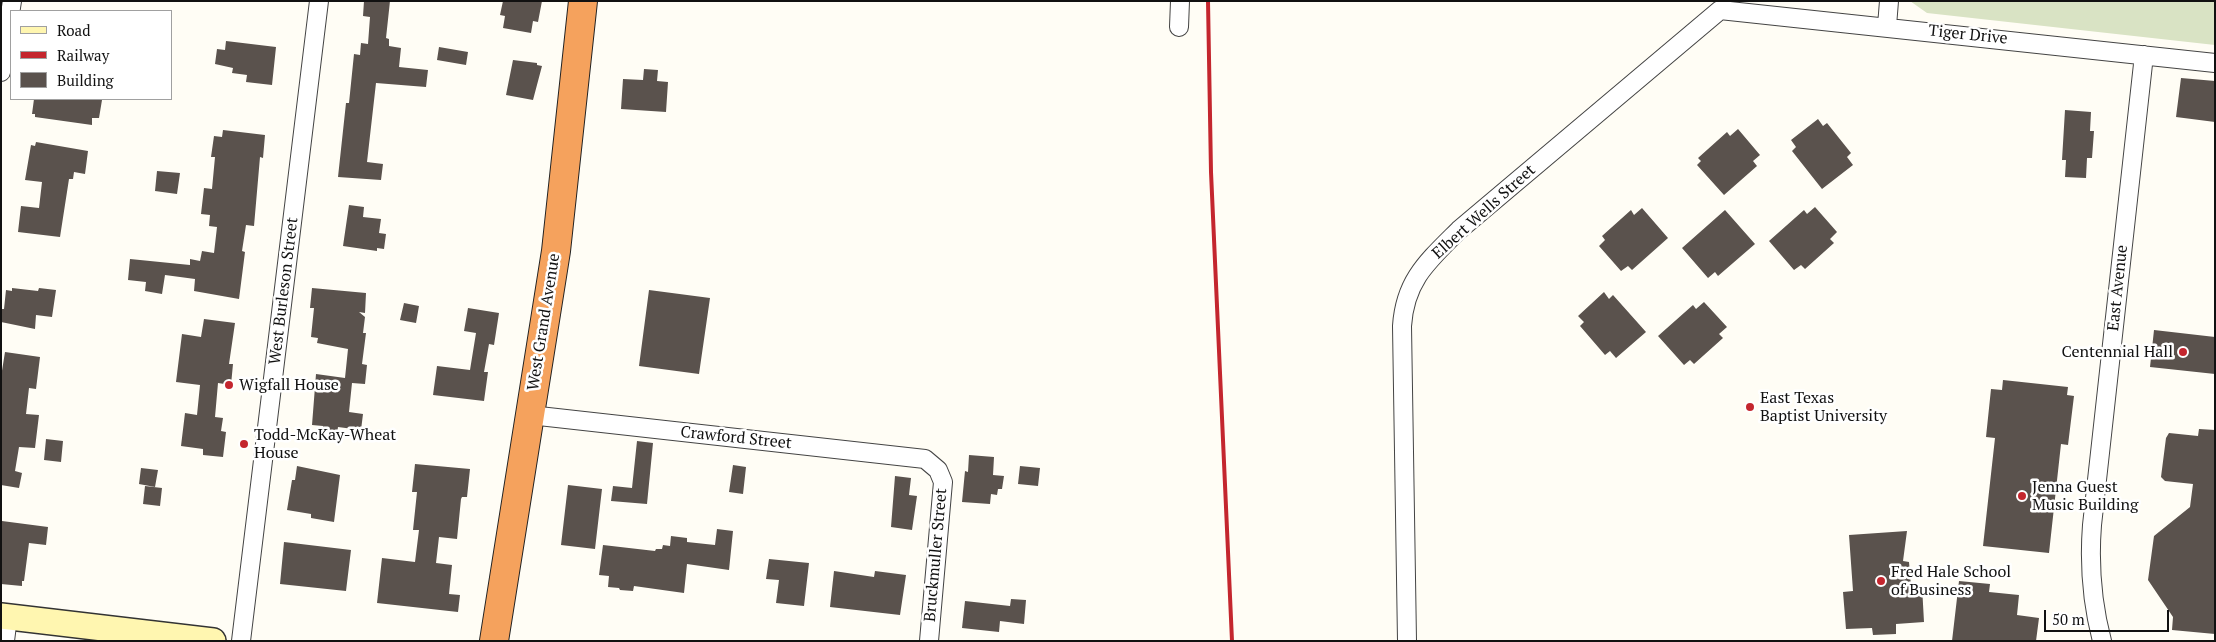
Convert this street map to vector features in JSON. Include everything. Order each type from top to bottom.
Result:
[{"type":"highway","name":"West Grand Avenue","points":[[494,641],[556,251],[583,1]]},
{"type":"main road","points":[[5,625],[213,641]]},
{"type":"street","name":"West Burleson Street","points":[[241,641],[319,1]]},
{"type":"street","points":[[1179,27],[1180,1]]},
{"type":"street","points":[[1887,26],[1889,1]]},
{"type":"street","name":"Tiger Drive","points":[[1720,10],[1887,26],[2215,63]]},
{"type":"street","name":"Elbert Wells Street","points":[[1407,641],[1402,326],[1405,303],[1413,282],[1427,263],[1459,230],[1720,10]]},
{"type":"street","points":[[1,72],[10,14]]},
{"type":"street","name":"East Avenue","points":[[2102,641],[2091,576],[2092,525],[2144,55]]},
{"type":"street","name":"Crawford Street","points":[[530,415],[913,456],[925,459],[938,470]]},
{"type":"street","name":"Bruckmuller Street","points":[[929,641],[943,494],[943,482],[938,470]]},
{"type":"green space","points":[[1910,1],[2215,1],[2215,45],[1927,13]]},
{"type":"building","points":[[364,1],[390,1],[386,38],[389,39],[389,46],[401,48],[399,67],[428,70],[426,87],[376,83],[367,162],[383,164],[381,180],[338,177],[346,103],[349,103],[354,54],[360,55],[361,43],[368,44],[370,17],[363,16]]},
{"type":"building","points":[[503,1],[542,1],[538,22],[533,21],[531,33],[503,28],[505,16],[500,15]]},
{"type":"building","points":[[226,41],[276,47],[272,85],[246,82],[247,75],[232,73],[233,68],[215,64],[217,49],[225,50]]},
{"type":"building","points":[[439,47],[468,52],[466,65],[437,60]]},
{"type":"building","points":[[513,60],[537,63],[537,65],[542,66],[533,100],[506,95]]},
{"type":"building","points":[[644,69],[658,70],[657,81],[668,82],[666,112],[621,109],[623,79],[643,80]]},
{"type":"building","points":[[2181,78],[2215,81],[2215,122],[2176,117]]},
{"type":"building","points":[[34,100],[102,100],[99,118],[92,118],[92,125],[35,117],[35,114],[32,114]]},
{"type":"building","points":[[2065,110],[2091,112],[2090,131],[2094,131],[2092,158],[2087,158],[2086,178],[2065,177],[2066,160],[2062,160]]},
{"type":"building","points":[[1818,119],[1823,126],[1827,123],[1851,153],[1847,157],[1853,165],[1822,189],[1792,151],[1796,147],[1791,140]]},
{"type":"building","points":[[1738,129],[1760,155],[1753,161],[1757,166],[1724,195],[1697,165],[1701,161],[1698,158],[1727,132],[1730,136]]},
{"type":"building","points":[[223,130],[265,135],[263,158],[260,157],[254,226],[246,225],[242,251],[245,252],[239,299],[194,291],[195,279],[165,275],[162,294],[145,291],[146,282],[128,280],[130,259],[190,265],[190,259],[200,261],[202,251],[214,253],[217,227],[209,226],[210,215],[201,214],[204,188],[212,189],[215,157],[211,157],[214,136],[222,137]]},
{"type":"building","points":[[36,142],[88,151],[85,174],[74,172],[73,179],[69,179],[60,237],[18,232],[21,206],[39,208],[42,182],[25,180],[31,145],[35,146]]},
{"type":"building","points":[[157,171],[180,173],[177,194],[155,191]]},
{"type":"building","points":[[349,205],[364,207],[363,217],[381,219],[379,233],[386,234],[384,249],[377,248],[377,251],[343,246]]},
{"type":"building","points":[[1815,207],[1837,232],[1830,239],[1834,243],[1805,269],[1801,265],[1794,270],[1769,241],[1804,210],[1807,214]]},
{"type":"building","points":[[1642,208],[1668,238],[1632,270],[1628,266],[1621,271],[1599,246],[1605,240],[1602,236],[1631,210],[1634,215]]},
{"type":"building","points":[[1725,210],[1755,244],[1718,276],[1715,272],[1708,278],[1682,248]]},
{"type":"building","points":[[12,288],[38,291],[39,288],[56,290],[52,317],[36,315],[35,329],[1,322],[1,309],[4,309],[6,290],[12,291]]},
{"type":"building","points":[[312,288],[366,293],[365,313],[359,312],[365,317],[363,333],[366,333],[362,364],[367,365],[365,384],[352,383],[349,412],[363,414],[361,430],[338,427],[337,434],[323,432],[323,426],[312,425],[316,374],[345,378],[348,349],[317,343],[318,338],[311,337],[314,308],[310,308]]},
{"type":"building","points":[[649,290],[710,298],[699,374],[639,366]]},
{"type":"building","points":[[1604,292],[1609,299],[1613,295],[1646,332],[1616,358],[1610,351],[1605,355],[1580,326],[1584,322],[1578,316]]},
{"type":"building","points":[[1704,302],[1727,327],[1719,334],[1723,338],[1694,364],[1690,360],[1684,365],[1658,336],[1693,305],[1696,309]]},
{"type":"building","points":[[404,303],[419,306],[416,323],[400,320]]},
{"type":"building","points":[[468,308],[499,313],[494,345],[489,344],[484,372],[488,372],[484,401],[433,395],[437,366],[470,370],[476,333],[464,331]]},
{"type":"building","points":[[204,319],[235,323],[229,364],[233,364],[231,385],[218,383],[215,417],[223,418],[221,431],[226,432],[223,457],[203,455],[203,449],[181,446],[185,413],[197,415],[200,385],[176,382],[182,334],[201,337]]},
{"type":"building","name":"Centennial Hall","points":[[2154,330],[2215,337],[2215,374],[2150,367]]},
{"type":"building","points":[[5,352],[40,357],[36,389],[29,388],[26,414],[39,415],[35,448],[19,447],[15,471],[22,473],[19,488],[1,485],[1,377]]},
{"type":"building","name":"Jenna Guest Music Building","points":[[2003,380],[2068,387],[2067,395],[2074,396],[2068,445],[2061,444],[2049,553],[1983,546],[1995,438],[1986,437],[1991,389],[2002,390]]},
{"type":"building","points":[[2199,429],[2215,430],[2215,634],[2172,630],[2173,617],[2148,580],[2154,536],[2190,507],[2193,484],[2165,481],[2161,477],[2166,438],[2169,433],[2198,436]]},
{"type":"building","points":[[46,439],[63,441],[61,462],[44,460]]},
{"type":"building","points":[[637,441],[653,443],[647,504],[611,501],[613,486],[632,488]]},
{"type":"building","points":[[969,455],[994,457],[993,475],[1004,476],[1002,489],[998,489],[997,495],[991,494],[990,504],[962,502],[965,471],[968,472]]},
{"type":"building","points":[[415,464],[470,469],[467,497],[462,497],[461,499],[457,539],[439,537],[436,563],[452,565],[449,594],[460,595],[458,612],[377,603],[382,558],[415,562],[419,530],[413,530],[417,492],[412,492]]},
{"type":"building","points":[[733,465],[746,467],[743,494],[729,492]]},
{"type":"building","points":[[297,466],[340,475],[334,522],[311,518],[311,514],[287,510],[292,480],[295,480]]},
{"type":"building","points":[[1020,466],[1040,468],[1038,486],[1018,484]]},
{"type":"building","points":[[141,468],[158,470],[155,487],[139,484]]},
{"type":"building","points":[[895,476],[911,478],[909,495],[917,496],[912,530],[891,527]]},
{"type":"building","points":[[568,485],[602,489],[595,549],[561,545]]},
{"type":"building","points":[[145,486],[162,488],[160,506],[143,504]]},
{"type":"building","points":[[2,521],[48,527],[46,545],[29,543],[22,586],[1,584]]},
{"type":"building","points":[[717,529],[733,531],[729,570],[687,564],[684,593],[634,586],[633,591],[620,590],[619,588],[608,587],[609,576],[599,575],[603,545],[655,551],[656,549],[662,549],[663,545],[670,546],[671,536],[687,538],[687,542],[715,545]]},
{"type":"building","name":"Fred Hale School of Business","points":[[1907,531],[1903,561],[1909,562],[1911,586],[1922,586],[1924,622],[1896,624],[1896,634],[1873,635],[1872,628],[1846,629],[1843,592],[1853,591],[1849,535]]},
{"type":"building","points":[[284,542],[351,550],[346,591],[280,584]]},
{"type":"building","points":[[769,559],[809,563],[804,606],[776,603],[779,580],[766,579]]},
{"type":"building","points":[[834,571],[874,577],[875,571],[906,575],[900,615],[830,607]]},
{"type":"building","points":[[1959,581],[1990,584],[1989,592],[2019,595],[2017,615],[2039,618],[2036,641],[1952,641]]},
{"type":"building","points":[[1011,599],[1026,600],[1024,624],[1000,621],[999,632],[962,628],[965,601],[1010,606]]},
{"type":"railway","points":[[1208,1],[1211,172],[1232,641]]},
{"type":"place","name":"Centennial Hall","points":[[2183,352]]},
{"type":"place","name":"Wigfall House","points":[[229,385]]},
{"type":"place","name":"East Texas Baptist University","points":[[1750,407]]},
{"type":"place","name":"Todd-McKay-Wheat House","points":[[244,444]]},
{"type":"place","name":"Jenna Guest Music Building","points":[[2022,496]]},
{"type":"place","name":"Fred Hale School of Business","points":[[1881,581]]}]
